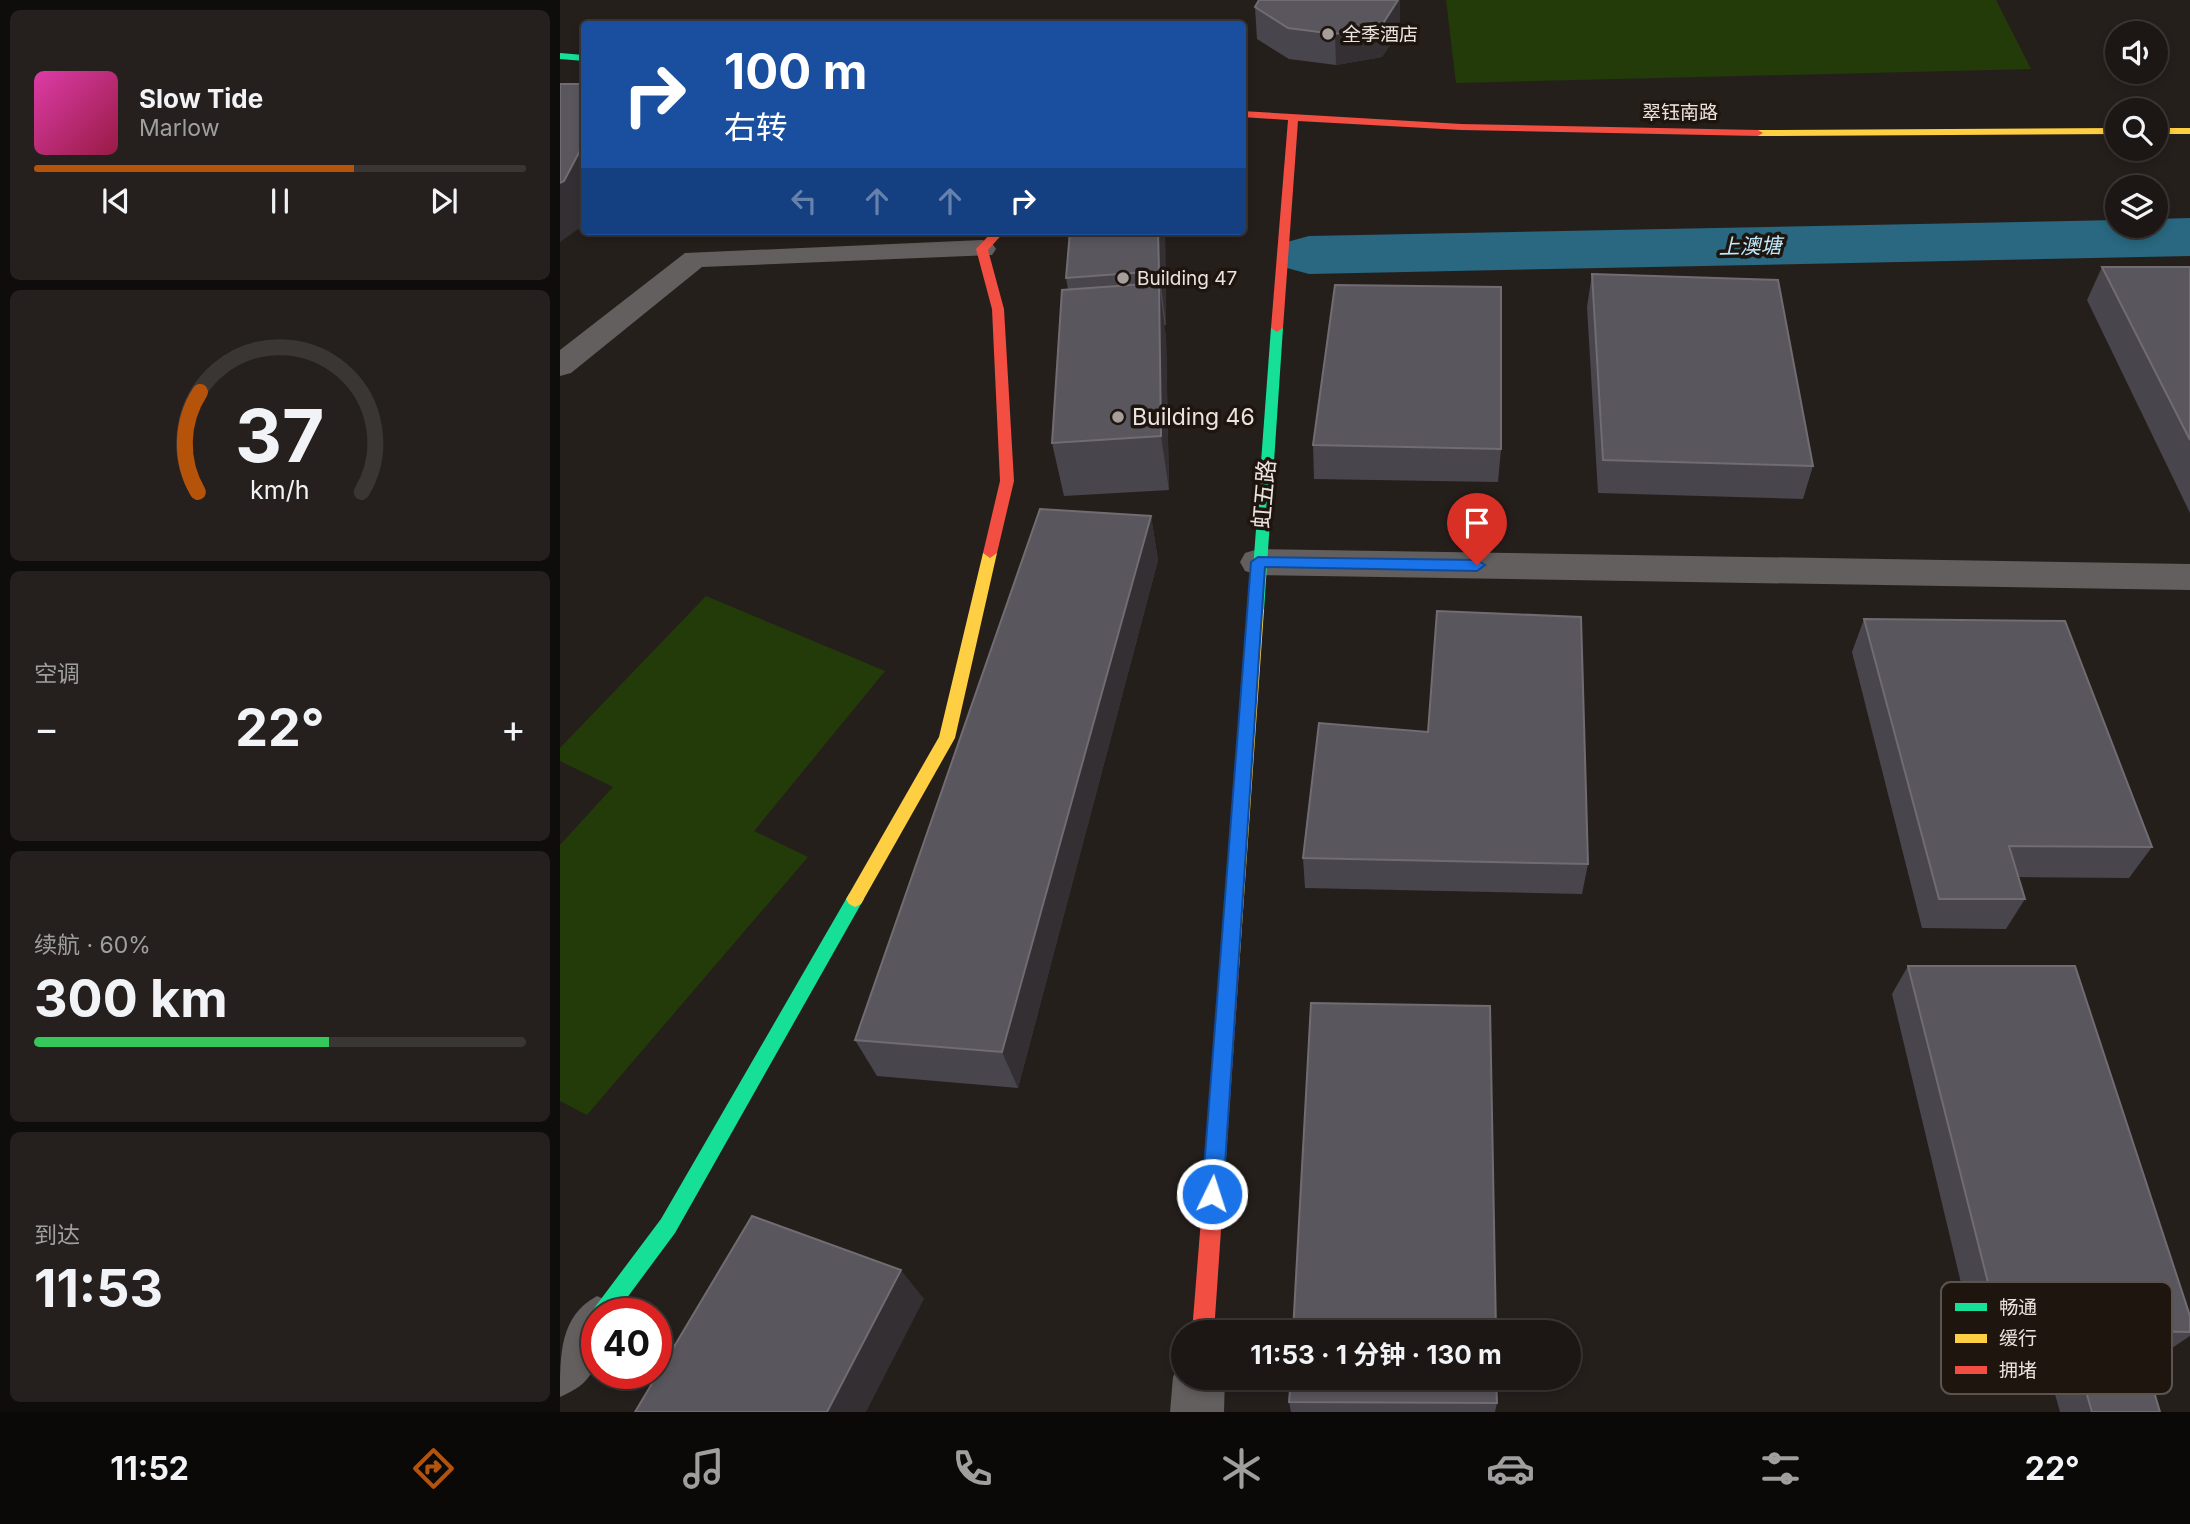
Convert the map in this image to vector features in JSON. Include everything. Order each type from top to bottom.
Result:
[{"type":"street","points":[[560,56],[581,58]]},
{"type":"street","name":"翠钰南路","points":[[1246,114],[1475,129],[1668,134],[2105,131]]},
{"type":"street","name":"虹五路","points":[[1204,1320],[1293,118]]},
{"type":"street","points":[[2168,131],[2190,131]]},
{"type":"street","points":[[560,366],[695,259],[991,240],[998,309],[1007,481],[947,738],[668,1226],[614,1298]]},
{"type":"street","points":[[1258,562],[2190,578]]},
{"type":"street","points":[[560,1371],[581,1343]]},
{"type":"street","points":[[1197,1412],[1198,1390]]},
{"type":"green space","points":[[1446,0],[1996,0],[2031,69],[1456,83]]},
{"type":"green space","points":[[706,596],[885,671],[754,831],[808,857],[587,1115],[560,1101],[560,845],[613,787],[560,761],[560,748]]},
{"type":"building","points":[[1259,0],[1398,0],[1382,25],[1335,34],[1288,28],[1255,7]]},
{"type":"building","points":[[560,84],[581,84],[581,149],[564,181],[560,183]]},
{"type":"building","points":[[1070,235],[1158,235],[1159,271],[1066,278]]},
{"type":"building","points":[[2102,267],[2190,267],[2190,440]]},
{"type":"building","points":[[1592,274],[1778,280],[1813,466],[1603,460]]},
{"type":"building","points":[[1159,283],[1161,436],[1052,443],[1062,290]]},
{"type":"building","points":[[1335,285],[1501,287],[1501,449],[1313,445]]},
{"type":"building","points":[[1040,509],[1151,516],[1002,1052],[855,1040]]},
{"type":"building","points":[[1437,611],[1581,617],[1588,864],[1303,858],[1319,723],[1428,732]]},
{"type":"building","points":[[1864,619],[2065,621],[2152,847],[2009,846],[2025,899],[1939,899]]},
{"type":"building","points":[[1908,966],[2075,966],[2190,1316],[2190,1332],[2172,1332],[2172,1282],[1988,1282]]},
{"type":"building","points":[[1311,1003],[1490,1006],[1496,1320],[1294,1320]]},
{"type":"building","points":[[752,1216],[901,1270],[827,1412],[635,1412],[649,1389],[672,1389],[672,1350]]},
{"type":"building","points":[[1290,1390],[1496,1390],[1497,1403],[1289,1402]]},
{"type":"building","points":[[2087,1394],[2155,1394],[2160,1412],[2092,1412]]},
{"type":"waterway","name":"上澳塘","points":[[1309,255],[2190,237]]},
{"type":"traffic: fast","points":[[560,56],[581,58]]},
{"type":"traffic: fast","points":[[1257,610],[1277,328]]},
{"type":"traffic: fast","points":[[614,1298],[668,1226],[855,899]]},
{"type":"traffic: slow","points":[[1758,133],[2105,131]]},
{"type":"traffic: slow","points":[[2168,131],[2190,131]]},
{"type":"traffic: slow","points":[[855,899],[947,738],[990,553]]},
{"type":"traffic: slow","points":[[1230,969],[1257,610]]},
{"type":"traffic: jam","points":[[1246,114],[1461,127],[1758,133]]},
{"type":"traffic: jam","points":[[1277,328],[1293,118]]},
{"type":"traffic: jam","points":[[990,553],[1007,481],[998,309],[982,249],[995,235]]},
{"type":"traffic: jam","points":[[1204,1320],[1230,969]]},
{"type":"place","name":"全季酒店","points":[[1328,34]]},
{"type":"place","name":"Building 47","points":[[1123,278]]},
{"type":"place","name":"Building 46","points":[[1118,417]]},
{"type":"route","points":[[1212,1194],[1258,562],[1477,565]]}]
